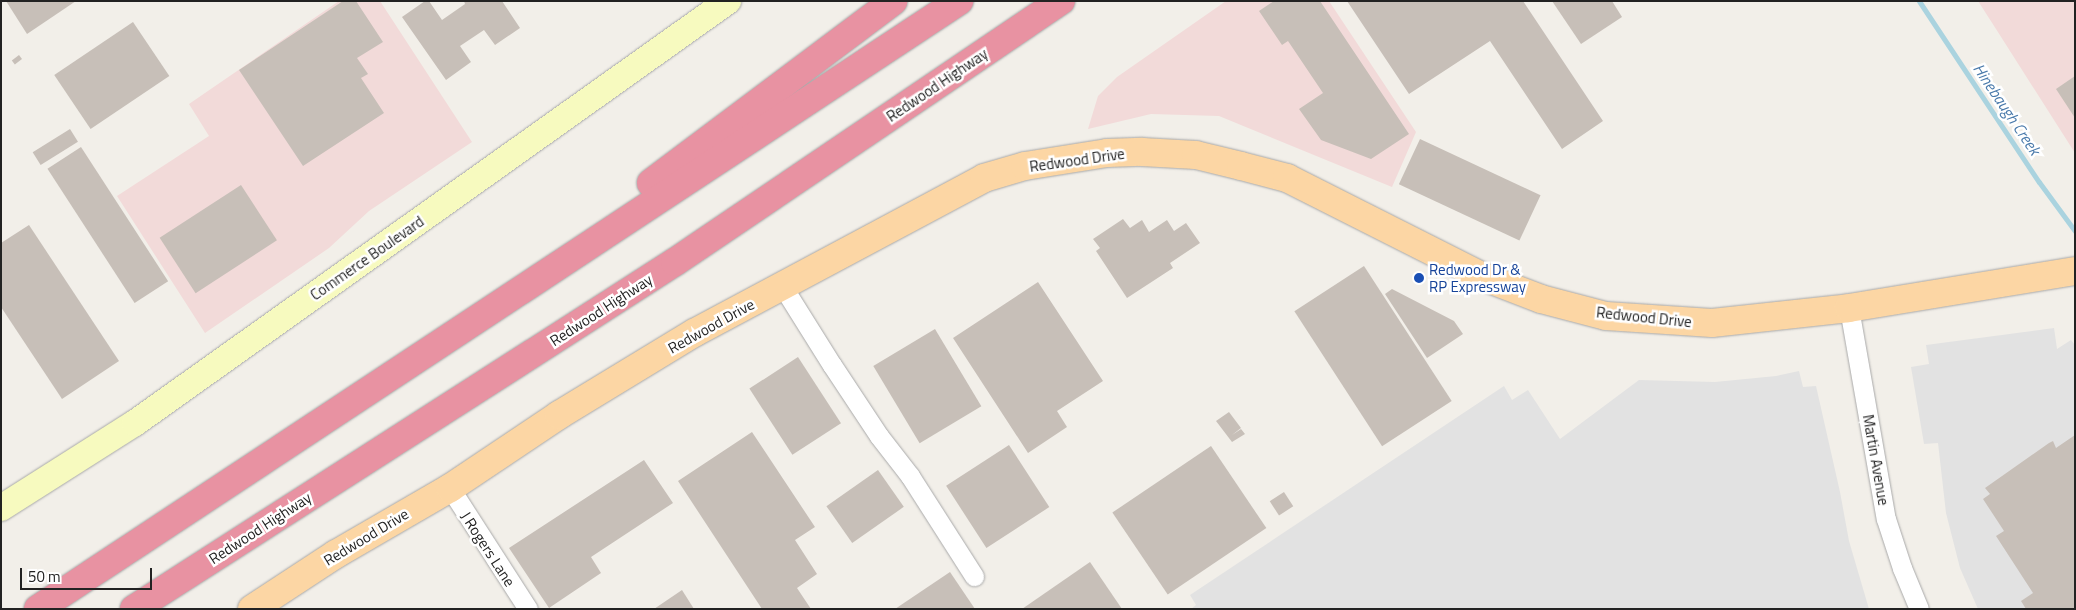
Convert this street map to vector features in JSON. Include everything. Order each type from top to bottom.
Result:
[{"type":"highway","points":[[351,401],[679,163],[893,1]]},
{"type":"highway","points":[[38,609],[959,1]]},
{"type":"highway","name":"Redwood Highway","points":[[134,609],[675,262],[1061,1]]},
{"type":"main road","name":"Redwood Drive","points":[[252,609],[336,554],[450,488],[602,389],[694,333],[984,178],[1043,163],[1107,153],[1142,152],[1196,155],[1287,178],[1481,276],[1541,299],[1606,316],[1712,323],[1849,308],[2075,272]]},
{"type":"street","name":"Commerce Boulevard","points":[[1,508],[136,423],[728,1]]},
{"type":"street","points":[[783,287],[873,428],[910,476],[974,576]]},
{"type":"street","name":"Martin Avenue","points":[[1849,308],[1886,519],[1902,568],[1919,609]]},
{"type":"street","name":"J Rogers Lane","points":[[450,488],[528,609]]},
{"type":"shaded area","points":[[339,1],[380,1],[472,142],[369,211],[329,248],[205,333],[117,196],[209,136],[189,104]]},
{"type":"shaded area","points":[[1226,1],[1329,1],[1416,132],[1392,187],[1219,116],[1151,114],[1088,129],[1098,96],[1117,77]]},
{"type":"shaded area","points":[[1978,1],[2075,1],[2075,153],[1996,29]]},
{"type":"shaded area","points":[[2054,328],[2057,349],[2071,340],[2075,345],[2075,609],[1978,609],[1960,568],[1946,513],[1938,443],[1924,444],[1911,367],[1929,364],[1926,345]]},
{"type":"shaded area","points":[[1799,371],[1803,387],[1816,386],[1849,541],[1869,609],[1191,609],[1196,605],[1190,595],[1504,386],[1512,400],[1528,390],[1560,439],[1639,380],[1715,382],[1776,376]]},
{"type":"building","points":[[6,1],[76,1],[27,34]]},
{"type":"building","points":[[343,1],[356,1],[383,42],[357,58],[368,74],[361,78],[384,113],[303,166],[239,70]]},
{"type":"building","points":[[425,1],[429,1],[442,20],[465,4],[464,1],[502,1],[520,28],[495,45],[484,30],[460,46],[471,62],[446,80],[402,17]]},
{"type":"building","points":[[1274,1],[1320,1],[1409,134],[1371,159],[1321,140],[1299,109],[1323,93],[1288,41],[1282,45],[1259,11]]},
{"type":"building","points":[[1347,1],[1523,1],[1603,121],[1562,149],[1490,41],[1409,94]]},
{"type":"building","points":[[1552,1],[1612,1],[1622,17],[1581,44]]},
{"type":"building","points":[[133,22],[169,76],[91,129],[54,75]]},
{"type":"building","points":[[19,55],[22,59],[15,64],[12,60]]},
{"type":"building","points":[[2075,76],[2075,118],[2056,89]]},
{"type":"building","points":[[70,129],[78,142],[41,165],[33,152]]},
{"type":"building","points":[[1420,139],[1541,195],[1519,241],[1399,184]]},
{"type":"building","points":[[81,147],[168,281],[135,303],[47,169]]},
{"type":"building","points":[[241,185],[277,240],[196,293],[160,238]]},
{"type":"building","points":[[1123,219],[1130,228],[1142,220],[1149,232],[1167,220],[1174,231],[1186,223],[1200,243],[1170,263],[1173,268],[1127,298],[1096,251],[1100,248],[1093,239]]},
{"type":"building","points":[[29,225],[119,361],[62,399],[1,307],[1,243]]},
{"type":"building","points":[[1364,266],[1452,401],[1382,446],[1294,311]]},
{"type":"building","points":[[1038,282],[1103,381],[1057,411],[1067,427],[1028,453],[953,338]]},
{"type":"building","points":[[1392,289],[1454,321],[1463,334],[1427,358],[1385,294]]},
{"type":"building","points":[[935,329],[981,406],[920,443],[873,366]]},
{"type":"building","points":[[798,357],[841,423],[792,455],[749,389]]},
{"type":"building","points":[[1229,412],[1241,428],[1232,435],[1241,429],[1245,434],[1232,442],[1216,421]]},
{"type":"building","points":[[752,432],[815,527],[795,540],[817,574],[797,588],[811,609],[762,609],[678,481]]},
{"type":"building","points":[[2075,435],[2075,609],[2026,609],[2021,601],[2033,593],[1996,536],[2004,531],[1983,499],[1990,494],[1985,488],[2049,443],[2053,441],[2056,448]]},
{"type":"building","points":[[1009,445],[1049,507],[986,548],[946,486]]},
{"type":"building","points":[[1211,446],[1266,528],[1168,595],[1112,513]]},
{"type":"building","points":[[644,460],[673,503],[591,557],[601,573],[549,608],[509,548]]},
{"type":"building","points":[[878,470],[904,507],[852,543],[826,506]]},
{"type":"building","points":[[1284,492],[1293,506],[1279,516],[1270,501]]},
{"type":"building","points":[[1090,562],[1122,609],[1022,609]]},
{"type":"building","points":[[950,572],[975,609],[895,609]]},
{"type":"building","points":[[682,590],[694,609],[654,609]]},
{"type":"waterway","name":"Hinebaugh Creek","points":[[1919,1],[2039,182],[2075,231]]},
{"type":"place","name":"Redwood Dr & RP Expressway","points":[[1419,278]]}]
